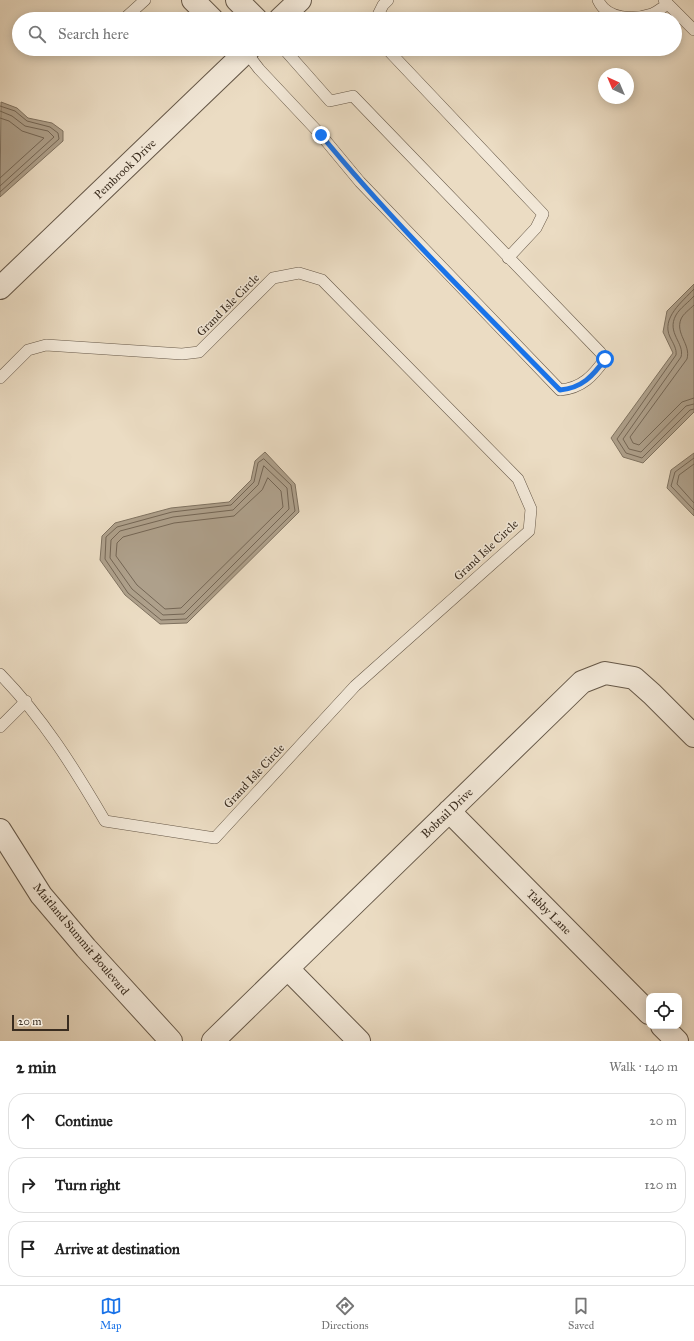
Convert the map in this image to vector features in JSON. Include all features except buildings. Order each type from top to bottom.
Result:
[{"type":"street","points":[[193,0],[205,12]]},
{"type":"street","points":[[237,0],[249,12]]},
{"type":"street","points":[[287,12],[300,0]]},
{"type":"street","name":"Pembrook Drive","points":[[0,288],[240,56]]},
{"type":"street","name":"Bobtail Drive","points":[[213,1041],[582,682],[605,673],[634,678],[694,736]]},
{"type":"street","name":"Tabby Lane","points":[[449,811],[646,1010]]},
{"type":"street","name":"Maitland Summit Boulevard","points":[[0,830],[41,895],[86,948],[171,1041]]},
{"type":"street","points":[[288,969],[359,1041]]},
{"type":"street","points":[[665,1029],[677,1041]]},
{"type":"lane","points":[[132,12],[145,0]]},
{"type":"lane","points":[[380,12],[388,0]]},
{"type":"lane","points":[[598,0],[600,4],[609,12]]},
{"type":"lane","points":[[654,12],[666,2],[676,12]]},
{"type":"lane","points":[[682,18],[694,30]]},
{"type":"lane","points":[[250,56],[259,69],[321,135],[360,182],[438,266],[560,390],[571,389],[580,385],[594,375],[605,359],[353,96],[330,102],[290,56]]},
{"type":"lane","points":[[394,56],[543,214],[536,228],[508,258]]},
{"type":"lane","name":"Grand Isle Circle","points":[[0,378],[28,350],[46,345],[182,354],[199,352],[272,278],[299,273],[322,280],[507,467],[518,479],[531,509],[529,531],[355,686],[215,838],[105,821],[74,768],[26,701],[0,674]]},
{"type":"lane","points":[[0,727],[26,701]]},
{"type":"water","points":[[1,102],[17,108],[28,118],[52,123],[63,131],[63,141],[0,197]]},
{"type":"water","points":[[694,284],[694,412],[643,463],[623,457],[611,438],[673,353],[663,332],[667,311]]},
{"type":"water","points":[[265,452],[295,484],[299,512],[187,623],[160,624],[125,595],[100,560],[102,536],[115,523],[171,508],[229,502],[251,480],[255,461]]},
{"type":"water","points":[[694,453],[694,516],[667,488],[671,470]]},
{"type":"route","points":[[321,135],[360,182],[438,266],[560,390],[571,389],[580,385],[594,375],[605,359]]}]
